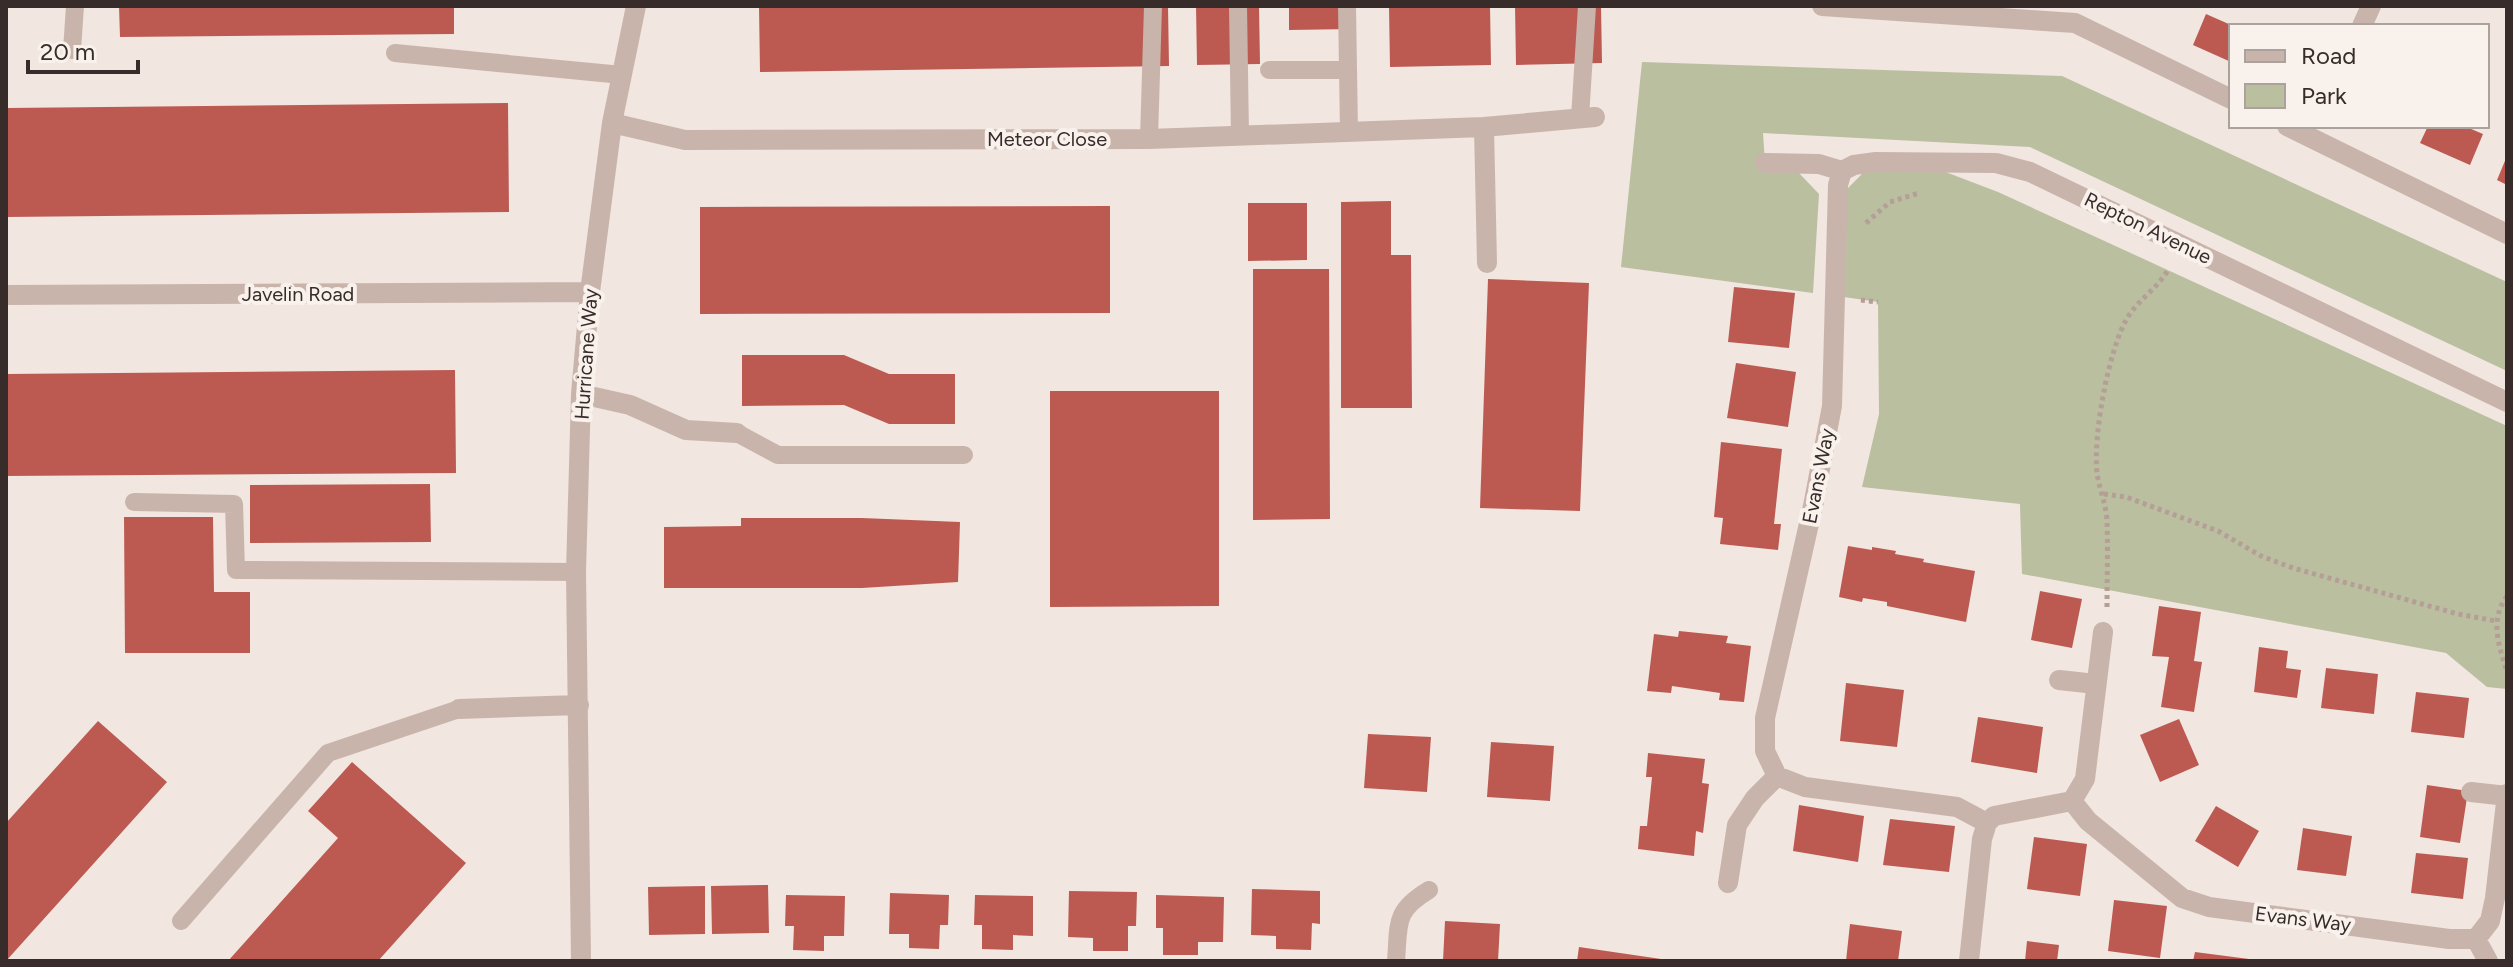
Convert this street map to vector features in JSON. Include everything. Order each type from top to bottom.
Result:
[{"type":"street","name":"Hurricane Way","points":[[581,961],[576,572],[581,394],[590,292],[612,123],[636,6]]},
{"type":"street","points":[[1822,6],[2075,23],[2229,98]]},
{"type":"street","name":"Meteor Close","points":[[612,123],[685,140],[1149,139],[1484,127],[1587,118]]},
{"type":"street","points":[[1484,127],[1487,263]]},
{"type":"street","points":[[2315,132],[2507,234]]},
{"type":"street","name":"Repton Avenue","points":[[1765,163],[1819,164],[1842,171],[1854,165],[1876,162],[1996,163],[2030,172],[2507,402]]},
{"type":"street","name":"Evans Way","points":[[1777,776],[1765,751],[1765,718],[1813,506],[1832,406],[1838,185],[1842,171]]},
{"type":"street","name":"Javelin Road","points":[[6,295],[590,292]]},
{"type":"street","points":[[581,394],[630,405],[686,430],[737,433]]},
{"type":"street","points":[[1969,961],[1982,839],[1987,823],[1994,816],[2072,801],[2085,779],[2103,632]]},
{"type":"street","points":[[2059,680],[2096,684]]},
{"type":"street","points":[[459,709],[579,705]]},
{"type":"street","points":[[1728,883],[1737,825],[1755,798],[1777,776],[1805,787],[1957,807],[1987,823]]},
{"type":"street","points":[[2471,792],[2507,795],[2495,898],[2490,921],[2476,939],[2488,961]]},
{"type":"street","name":"Evans Way","points":[[2072,801],[2088,821],[2135,860],[2182,898],[2196,903],[2449,939],[2476,939]]},
{"type":"lane","points":[[72,50],[75,6]]},
{"type":"lane","points":[[1149,139],[1153,6]]},
{"type":"lane","points":[[1238,6],[1240,136]]},
{"type":"lane","points":[[1347,6],[1349,132]]},
{"type":"lane","points":[[1587,6],[1587,118]]},
{"type":"lane","points":[[395,53],[622,75]]},
{"type":"lane","points":[[1269,70],[1348,70]]},
{"type":"lane","points":[[737,433],[778,455],[964,455]]},
{"type":"lane","points":[[134,502],[234,504],[236,570],[576,572]]},
{"type":"lane","points":[[181,921],[328,753],[459,709]]},
{"type":"lane","points":[[1396,961],[1399,919],[1409,902],[1429,890]]},
{"type":"path","points":[[1837,233],[1855,233],[1890,202],[1938,187],[1940,163]]},
{"type":"path","points":[[2103,632],[2107,518],[2104,494],[2097,475],[2097,448],[2110,363],[2126,320],[2166,273],[2180,244]]},
{"type":"path","points":[[2104,494],[2126,497],[2218,531],[2261,556],[2293,568],[2458,614],[2496,621]]},
{"type":"path","points":[[2507,596],[2496,621],[2497,639],[2507,672]]},
{"type":"green space","points":[[1642,62],[2062,76],[2507,282],[2507,371],[2030,147],[1763,133],[1765,163],[1798,172],[1819,194],[1813,293],[1621,267]]},
{"type":"green space","points":[[1935,168],[1998,192],[2507,426],[2507,689],[2487,687],[2446,653],[2022,574],[2020,504],[1862,487],[1879,414],[1878,302],[1844,297],[1845,191],[1866,170]]},
{"type":"building","points":[[119,6],[454,6],[454,34],[120,37]]},
{"type":"building","points":[[759,6],[1168,6],[1169,66],[760,72]]},
{"type":"building","points":[[1196,6],[1259,6],[1260,64],[1197,65]]},
{"type":"building","points":[[1289,6],[1353,6],[1353,29],[1289,30]]},
{"type":"building","points":[[1389,6],[1490,6],[1491,65],[1390,67]]},
{"type":"building","points":[[1515,6],[1601,6],[1602,63],[1516,65]]},
{"type":"building","points":[[2206,14],[2229,24],[2229,61],[2193,45]]},
{"type":"building","points":[[508,103],[509,212],[6,217],[6,108]]},
{"type":"building","points":[[2427,128],[2469,128],[2483,134],[2470,165],[2420,143]]},
{"type":"building","points":[[2507,156],[2507,185],[2497,180]]},
{"type":"building","points":[[1391,201],[1391,255],[1411,255],[1412,408],[1341,408],[1341,202]]},
{"type":"building","points":[[1248,203],[1307,203],[1307,260],[1248,261]]},
{"type":"building","points":[[1110,206],[1110,313],[700,314],[700,207]]},
{"type":"building","points":[[1253,269],[1329,269],[1330,519],[1253,520]]},
{"type":"building","points":[[1488,279],[1589,283],[1580,511],[1480,508]]},
{"type":"building","points":[[1734,287],[1795,293],[1789,348],[1728,342]]},
{"type":"building","points":[[742,355],[844,355],[889,374],[955,374],[955,424],[889,424],[844,405],[742,406]]},
{"type":"building","points":[[1736,363],[1796,372],[1788,427],[1727,418]]},
{"type":"building","points":[[455,370],[456,473],[6,476],[6,374]]},
{"type":"building","points":[[1050,391],[1219,391],[1219,606],[1050,607]]},
{"type":"building","points":[[1721,442],[1782,449],[1774,524],[1781,524],[1778,550],[1720,544],[1723,518],[1714,517]]},
{"type":"building","points":[[430,484],[431,542],[250,543],[250,485]]},
{"type":"building","points":[[124,517],[213,517],[214,592],[250,592],[250,653],[125,653]]},
{"type":"building","points":[[741,518],[960,522],[958,582],[862,588],[664,588],[664,527],[741,526]]},
{"type":"building","points":[[1848,546],[1896,551],[1895,554],[1924,559],[1923,562],[1975,571],[1966,622],[1887,606],[1887,602],[1863,598],[1862,602],[1839,597]]},
{"type":"building","points":[[2040,591],[2082,599],[2072,648],[2031,640]]},
{"type":"building","points":[[2159,606],[2201,612],[2194,661],[2202,662],[2194,712],[2161,707],[2169,657],[2152,656]]},
{"type":"building","points":[[1679,631],[1728,636],[1726,643],[1751,646],[1744,702],[1719,700],[1720,693],[1672,686],[1671,693],[1647,691],[1654,634],[1678,637]]},
{"type":"building","points":[[2259,647],[2288,651],[2286,668],[2301,670],[2297,698],[2254,692]]},
{"type":"building","points":[[2326,668],[2378,674],[2374,714],[2321,708]]},
{"type":"building","points":[[1846,683],[1904,690],[1897,747],[1840,741]]},
{"type":"building","points":[[2416,692],[2469,698],[2464,738],[2411,732]]},
{"type":"building","points":[[1978,717],[2043,727],[2037,773],[1971,762]]},
{"type":"building","points":[[2179,719],[2199,765],[2160,782],[2140,735]]},
{"type":"building","points":[[98,721],[167,782],[6,961],[6,823]]},
{"type":"building","points":[[1368,734],[1431,737],[1427,792],[1364,788]]},
{"type":"building","points":[[1491,742],[1554,746],[1550,801],[1487,797]]},
{"type":"building","points":[[1648,753],[1705,759],[1702,783],[1709,784],[1703,833],[1696,831],[1694,856],[1638,849],[1640,826],[1647,826],[1652,777],[1646,777]]},
{"type":"building","points":[[352,762],[466,863],[378,961],[228,961],[338,838],[308,811]]},
{"type":"building","points":[[2427,785],[2468,791],[2460,843],[2420,837]]},
{"type":"building","points":[[1799,805],[1864,816],[1858,862],[1793,851]]},
{"type":"building","points":[[2216,806],[2259,831],[2238,867],[2195,841]]},
{"type":"building","points":[[1890,819],[1955,826],[1949,872],[1883,865]]},
{"type":"building","points":[[2303,828],[2352,836],[2346,876],[2297,870]]},
{"type":"building","points":[[2034,837],[2087,844],[2080,896],[2027,889]]},
{"type":"building","points":[[2416,853],[2468,858],[2463,899],[2411,893]]},
{"type":"building","points":[[768,885],[769,933],[712,934],[711,886]]},
{"type":"building","points":[[705,886],[705,934],[649,935],[648,887]]},
{"type":"building","points":[[1252,889],[1320,891],[1320,924],[1312,923],[1311,950],[1276,949],[1276,936],[1251,935]]},
{"type":"building","points":[[1069,891],[1137,892],[1136,926],[1128,926],[1128,951],[1093,951],[1093,938],[1068,937]]},
{"type":"building","points":[[890,893],[949,895],[948,925],[940,925],[939,949],[909,948],[909,934],[889,934]]},
{"type":"building","points":[[786,895],[845,896],[844,936],[824,936],[824,951],[793,950],[794,926],[785,926]]},
{"type":"building","points":[[975,895],[1033,896],[1033,936],[1013,935],[1013,950],[982,949],[982,925],[974,925]]},
{"type":"building","points":[[1156,895],[1224,897],[1223,942],[1198,942],[1198,955],[1163,955],[1163,928],[1156,928]]},
{"type":"building","points":[[2114,900],[2167,906],[2160,958],[2108,951]]},
{"type":"building","points":[[1445,921],[1500,924],[1498,961],[1443,961]]},
{"type":"building","points":[[1850,924],[1902,931],[1898,961],[1846,961]]},
{"type":"building","points":[[2027,941],[2059,945],[2057,961],[2025,961]]},
{"type":"building","points":[[1579,947],[1661,959],[1661,961],[1577,961]]},
{"type":"building","points":[[2195,952],[2249,959],[2249,961],[2193,961]]}]
